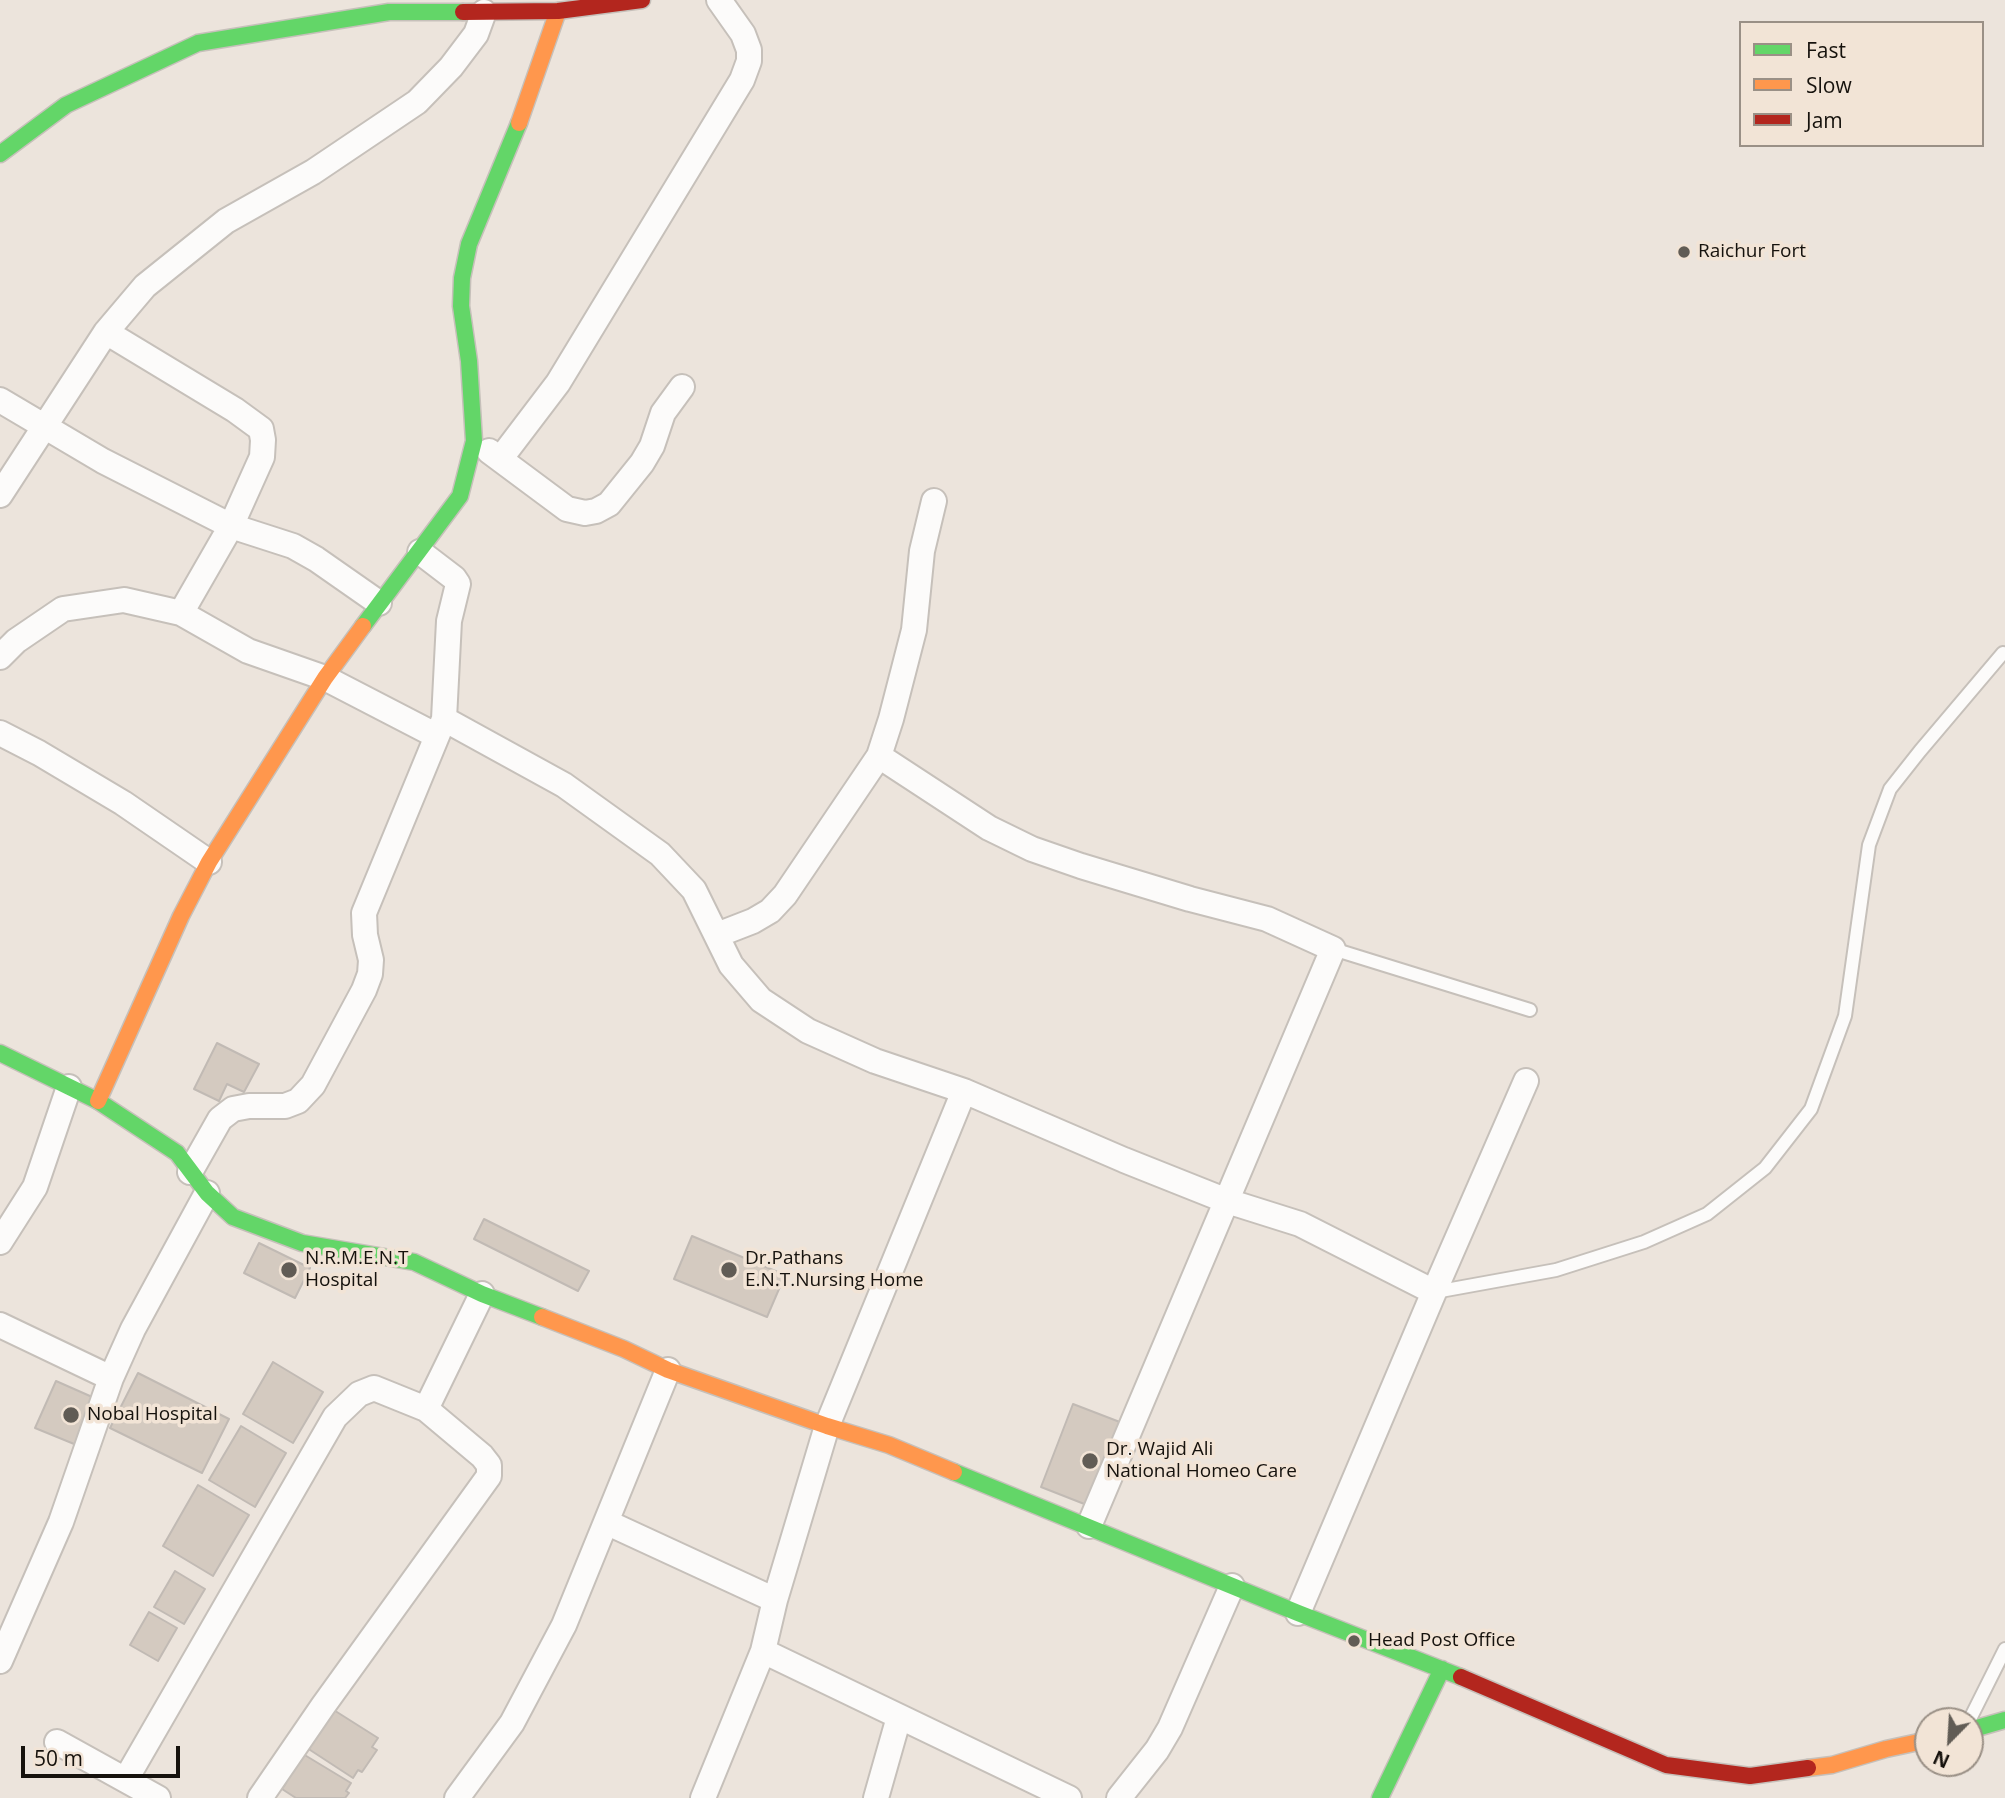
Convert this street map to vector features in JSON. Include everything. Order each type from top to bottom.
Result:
[{"type":"main road","points":[[0,154],[66,104],[198,43],[389,12],[558,11],[642,0]]},
{"type":"main road","points":[[98,1101],[181,916],[209,862],[325,678],[460,496],[474,441],[469,361],[461,306],[469,244],[525,107],[558,11]]},
{"type":"main road","points":[[0,1053],[98,1101],[177,1153],[207,1193],[233,1217],[302,1243],[414,1262],[482,1294],[624,1349],[668,1370],[889,1445],[1298,1613],[1442,1669],[1666,1765],[1750,1776],[1832,1765],[1914,1743]]},
{"type":"main road","points":[[1380,1798],[1442,1669]]},
{"type":"main road","points":[[1984,1726],[2005,1720]]},
{"type":"street","points":[[501,458],[558,383],[742,80],[749,61],[749,50],[743,34],[719,0]]},
{"type":"street","points":[[0,495],[106,332],[145,286],[226,221],[313,172],[417,102],[451,67],[476,34],[484,12]]},
{"type":"street","points":[[106,332],[235,410],[261,429],[262,457],[230,526],[181,613]]},
{"type":"street","points":[[474,441],[501,458],[567,509],[585,513],[596,511],[609,504],[642,463],[652,446],[663,413],[682,387]]},
{"type":"street","points":[[0,400],[103,461],[230,526],[293,546],[379,603]]},
{"type":"street","points":[[717,935],[770,911],[785,895],[879,757],[914,630],[922,551],[934,501]]},
{"type":"street","points":[[190,1172],[220,1119],[233,1108],[285,1106],[299,1101],[313,1085],[367,982],[371,960],[365,935],[364,913],[440,728],[449,621],[458,584],[420,552]]},
{"type":"street","points":[[0,657],[16,641],[63,608],[124,600],[181,613],[248,651],[325,678],[564,785],[660,854],[694,890],[731,965],[761,1000],[808,1031],[876,1061],[964,1091],[1227,1201],[1300,1224],[1434,1292]]},
{"type":"street","points":[[0,733],[124,803],[209,862]]},
{"type":"street","points":[[879,757],[989,828],[1032,849],[1190,899],[1267,919],[1333,949],[1089,1526]]},
{"type":"street","points":[[1298,1613],[1526,1082]]},
{"type":"street","points":[[0,1242],[36,1187],[69,1087]]},
{"type":"street","points":[[703,1798],[763,1651],[775,1600],[827,1426],[964,1091]]},
{"type":"street","points":[[0,1661],[61,1521],[111,1378],[133,1329],[207,1193]]},
{"type":"street","points":[[426,1409],[482,1294]]},
{"type":"street","points":[[0,1325],[111,1378]]},
{"type":"street","points":[[457,1798],[512,1723],[564,1625],[668,1370]]},
{"type":"street","points":[[126,1779],[335,1417],[359,1394],[374,1388],[426,1409],[482,1456],[489,1465],[489,1476],[260,1798]]},
{"type":"street","points":[[606,1522],[775,1600]]},
{"type":"street","points":[[1119,1798],[1171,1728],[1233,1586]]},
{"type":"street","points":[[763,1651],[1069,1798]]},
{"type":"street","points":[[876,1798],[899,1717]]},
{"type":"street","points":[[57,1742],[158,1798]]},
{"type":"lane","points":[[1434,1292],[1556,1270],[1644,1242],[1707,1214],[1765,1168],[1811,1109],[1845,1016],[1869,845],[1890,789],[2003,653]]},
{"type":"lane","points":[[1333,949],[1530,1010]]},
{"type":"lane","points":[[1976,1707],[2005,1649]]},
{"type":"building","points":[[217,1043],[259,1064],[244,1092],[227,1084],[219,1101],[194,1089]]},
{"type":"building","points":[[484,1219],[589,1271],[578,1291],[474,1239]]},
{"type":"building","points":[[692,1236],[785,1275],[767,1317],[674,1279]]},
{"type":"building","points":[[259,1243],[310,1268],[295,1298],[244,1273]]},
{"type":"building","points":[[273,1362],[323,1392],[293,1443],[243,1414]]},
{"type":"building","points":[[138,1373],[229,1419],[202,1473],[110,1428]]},
{"type":"building","points":[[56,1381],[99,1400],[79,1446],[35,1428]]},
{"type":"building","points":[[1073,1404],[1125,1424],[1092,1507],[1041,1487]]},
{"type":"building","points":[[241,1426],[286,1453],[255,1507],[209,1480]]},
{"type":"building","points":[[198,1485],[249,1515],[213,1576],[163,1546]]},
{"type":"building","points":[[175,1571],[205,1589],[184,1624],[154,1607]]},
{"type":"building","points":[[149,1612],[177,1628],[158,1661],[130,1645]]},
{"type":"building","points":[[329,1707],[378,1738],[372,1747],[377,1750],[362,1772],[358,1770],[353,1778],[304,1746]]},
{"type":"building","points":[[303,1754],[351,1783],[345,1798],[296,1798],[282,1789],[286,1783],[282,1780]]},
{"type":"traffic: fast","points":[[0,154],[66,105],[198,43],[389,12],[463,12]]},
{"type":"traffic: fast","points":[[363,626],[460,496],[474,441],[469,361],[461,306],[462,278],[469,244],[519,123]]},
{"type":"traffic: fast","points":[[0,1053],[98,1101],[177,1153],[207,1193],[233,1217],[302,1243],[414,1262],[482,1294],[542,1317]]},
{"type":"traffic: fast","points":[[954,1472],[1461,1677]]},
{"type":"traffic: fast","points":[[1380,1798],[1442,1669]]},
{"type":"traffic: fast","points":[[1984,1726],[2005,1720]]},
{"type":"traffic: slow","points":[[519,123],[558,11]]},
{"type":"traffic: slow","points":[[98,1101],[181,916],[209,862],[325,678],[363,626]]},
{"type":"traffic: slow","points":[[542,1317],[624,1349],[668,1370],[889,1445],[954,1472]]},
{"type":"traffic: slow","points":[[1808,1768],[1832,1765],[1914,1743]]},
{"type":"traffic: jam","points":[[463,12],[558,11],[642,0]]},
{"type":"traffic: jam","points":[[1461,1677],[1666,1765],[1750,1776],[1808,1768]]},
{"type":"place","name":"Raichur Fort","points":[[1684,252]]},
{"type":"place","name":"N.R.M.E.N.T Hospital","points":[[289,1270]]},
{"type":"place","name":"Dr.Pathans E.N.T.Nursing Home","points":[[729,1270]]},
{"type":"place","name":"Nobal Hospital","points":[[71,1415]]},
{"type":"place","name":"Dr. Wajid Ali National Homeo Care","points":[[1090,1461]]},
{"type":"place","name":"Head Post Office","points":[[1354,1641]]}]
